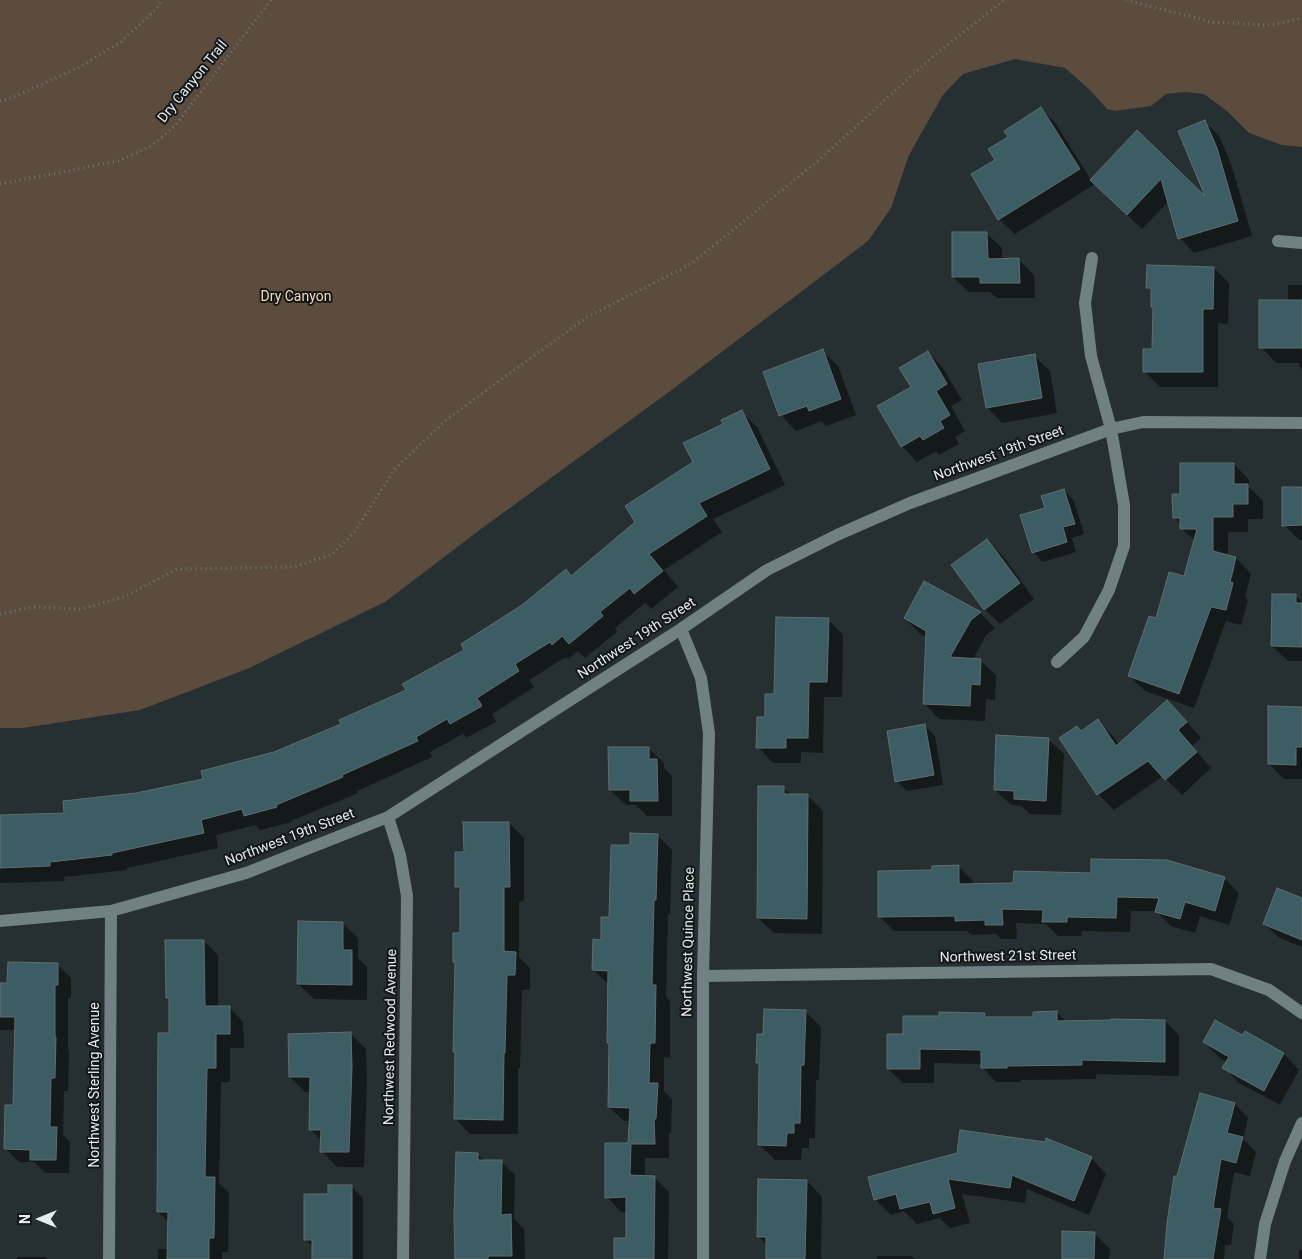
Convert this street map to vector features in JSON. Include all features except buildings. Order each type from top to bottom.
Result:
[{"type":"street","points":[[1278,242],[1302,243]]},
{"type":"street","points":[[1057,662],[1084,637],[1109,590],[1124,546],[1124,505],[1111,429],[1091,356],[1085,303],[1092,258]]},
{"type":"street","name":"Northwest 19th Street","points":[[0,922],[111,911],[246,873],[388,817],[681,629],[767,570],[910,503],[1111,429],[1144,422],[1302,423]]},
{"type":"street","name":"Northwest Quince Place","points":[[681,629],[701,678],[709,732],[703,976],[703,1259]]},
{"type":"street","name":"Northwest Redwood Avenue","points":[[388,817],[400,854],[407,896],[403,1259]]},
{"type":"street","name":"Northwest Sterling Avenue","points":[[109,1259],[111,911]]},
{"type":"street","name":"Northwest 21st Street","points":[[703,976],[1211,969],[1270,990],[1302,1012]]},
{"type":"street","points":[[1260,1259],[1265,1224],[1285,1161],[1302,1123]]},
{"type":"path","points":[[0,101],[9,99],[78,68],[121,42],[157,8],[162,0]]},
{"type":"path","name":"Dry Canyon Trail","points":[[0,184],[118,161],[151,146],[175,126],[271,0]]},
{"type":"path","points":[[0,614],[32,607],[81,609],[124,597],[177,569],[294,567],[331,555],[354,533],[394,470],[446,420],[587,317],[691,264],[819,160],[930,59],[1004,0]]},
{"type":"path","points":[[1126,0],[1211,22],[1271,25],[1302,18]]},
{"type":"green space","name":"Dry Canyon","points":[[0,0],[1302,0],[1302,147],[1282,145],[1249,133],[1227,111],[1204,94],[1185,92],[1166,94],[1151,106],[1115,111],[1107,109],[1090,90],[1065,68],[1015,59],[963,74],[943,95],[909,155],[891,208],[868,241],[669,392],[481,529],[385,602],[247,669],[140,710],[23,728],[0,728]]}]
